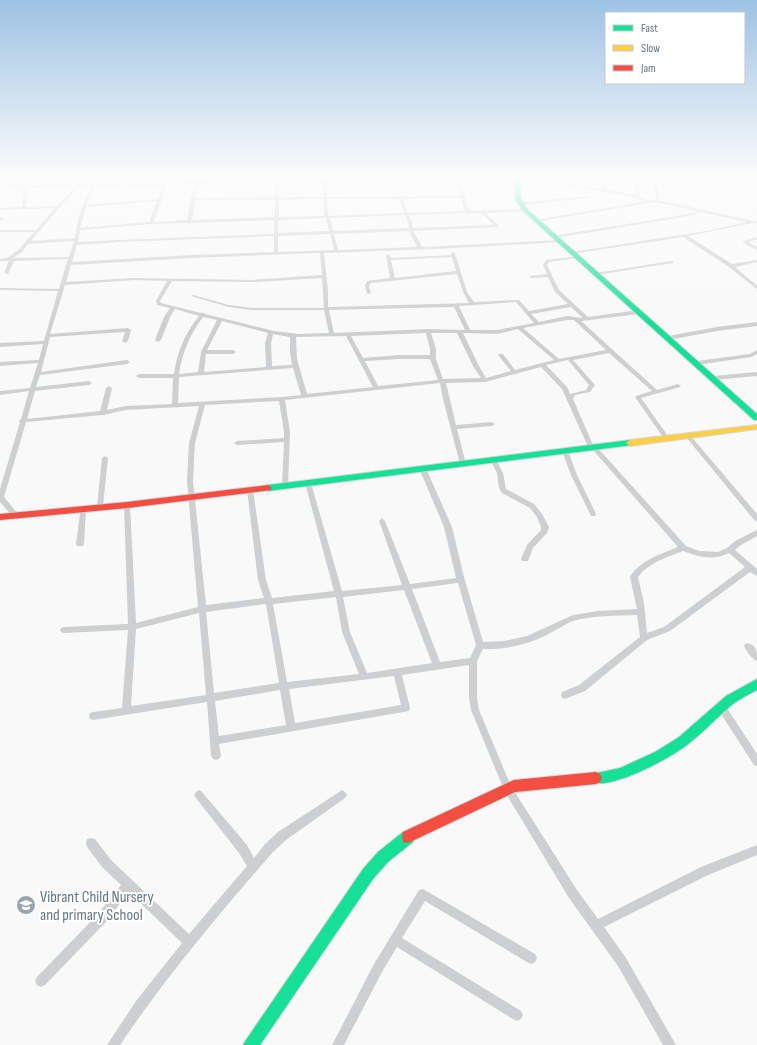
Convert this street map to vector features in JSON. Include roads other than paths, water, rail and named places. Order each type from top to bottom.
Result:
[{"type":"street","points":[[6,273],[10,260],[41,226]]},
{"type":"street","points":[[15,515],[1,499],[22,420],[76,242],[79,226]]},
{"type":"street","points":[[78,229],[117,226]]},
{"type":"street","points":[[276,226],[276,254]]},
{"type":"street","points":[[330,226],[336,251]]},
{"type":"street","points":[[410,226],[420,248]]},
{"type":"street","points":[[26,243],[276,236],[497,226]]},
{"type":"street","points":[[541,226],[697,363],[757,418]]},
{"type":"street","points":[[0,260],[69,261],[387,250],[557,239],[629,226]]},
{"type":"street","points":[[587,319],[558,291],[546,268],[546,262],[575,255],[738,226]]},
{"type":"street","points":[[0,231],[36,231]]},
{"type":"street","points":[[683,235],[732,266],[757,288]]},
{"type":"street","points":[[757,238],[744,242],[757,250]]},
{"type":"street","points":[[452,246],[465,292],[472,303]]},
{"type":"street","points":[[387,250],[393,279]]},
{"type":"street","points":[[322,252],[326,309],[332,335]]},
{"type":"street","points":[[389,259],[454,256]]},
{"type":"street","points":[[596,274],[671,262]]},
{"type":"street","points":[[732,266],[757,262]]},
{"type":"street","points":[[369,293],[367,286],[369,282],[459,272]]},
{"type":"street","points":[[531,277],[549,275]]},
{"type":"street","points":[[63,284],[134,279],[240,282],[324,276]]},
{"type":"street","points":[[170,280],[157,303],[203,314],[220,320],[293,336],[428,331],[492,332],[520,328],[567,318],[576,320],[639,312]]},
{"type":"street","points":[[0,288],[61,290]]},
{"type":"street","points":[[193,296],[229,306],[252,309],[326,309],[517,301],[538,324]]},
{"type":"street","points":[[456,304],[468,331]]},
{"type":"street","points":[[528,313],[571,305]]},
{"type":"street","points":[[158,340],[167,317],[173,308]]},
{"type":"street","points":[[175,406],[176,376],[180,353],[196,322],[203,314]]},
{"type":"street","points":[[201,374],[204,352],[220,320]]},
{"type":"street","points":[[576,320],[655,391]]},
{"type":"street","points":[[668,338],[717,329],[757,324]]},
{"type":"street","points":[[520,328],[558,361]]},
{"type":"street","points":[[48,336],[128,330],[124,341]]},
{"type":"street","points":[[428,331],[433,349],[433,357],[442,381],[463,464]]},
{"type":"street","points":[[269,369],[268,343],[271,332]]},
{"type":"street","points":[[459,332],[476,366],[485,380]]},
{"type":"street","points":[[348,335],[377,389]]},
{"type":"street","points":[[293,336],[295,366],[305,397]]},
{"type":"street","points":[[0,345],[45,342]]},
{"type":"street","points":[[22,420],[103,412],[126,408],[282,399],[442,381],[485,380],[558,361],[609,351]]},
{"type":"street","points":[[204,352],[233,352]]},
{"type":"street","points":[[697,363],[751,355],[757,352]]},
{"type":"street","points":[[501,355],[514,372]]},
{"type":"street","points":[[361,360],[399,357],[433,357]]},
{"type":"street","points":[[570,359],[592,385],[592,388],[588,391],[573,394],[570,399]]},
{"type":"street","points":[[0,364],[41,361]]},
{"type":"street","points":[[37,374],[127,362]]},
{"type":"street","points":[[543,365],[565,388],[592,448],[683,548],[693,553],[719,555],[730,550],[738,543],[757,534]]},
{"type":"street","points":[[139,376],[176,376],[295,366]]},
{"type":"street","points":[[713,378],[757,374]]},
{"type":"street","points":[[0,393],[89,383]]},
{"type":"street","points":[[667,439],[638,397],[655,391],[678,386]]},
{"type":"street","points":[[103,412],[109,388]]},
{"type":"street","points":[[282,399],[287,440],[285,486]]},
{"type":"street","points":[[202,404],[192,443],[190,482],[216,756]]},
{"type":"street","points":[[453,427],[492,424]]},
{"type":"street","points":[[0,517],[285,486],[757,427]]},
{"type":"street","points":[[688,436],[757,519]]},
{"type":"street","points":[[237,443],[287,440]]},
{"type":"street","points":[[565,451],[574,475],[593,514]]},
{"type":"street","points":[[100,506],[105,458]]},
{"type":"street","points":[[493,459],[500,473],[504,492],[532,506],[540,516],[545,527],[544,531],[530,547],[525,559]]},
{"type":"street","points":[[422,468],[448,527],[460,580],[480,645],[473,661],[473,698],[475,710],[508,789],[573,894],[622,962],[670,1045]]},
{"type":"street","points":[[308,483],[339,594],[346,632],[364,677]]},
{"type":"street","points":[[250,490],[262,580],[269,601],[291,727]]},
{"type":"street","points":[[126,711],[132,627],[127,504]]},
{"type":"street","points":[[80,544],[83,508]]},
{"type":"street","points":[[382,521],[437,666]]},
{"type":"street","points":[[644,638],[641,612],[634,580],[636,573],[662,557],[683,548]]},
{"type":"street","points":[[565,695],[582,688],[644,638],[667,629],[754,570],[730,550]]},
{"type":"street","points":[[64,630],[132,627],[202,610],[269,601],[408,587],[460,580]]},
{"type":"street","points":[[480,645],[489,646],[509,644],[542,633],[558,624],[574,618],[641,612]]},
{"type":"street","points":[[748,646],[757,657]]},
{"type":"street","points":[[93,716],[285,686],[364,677],[473,661]]},
{"type":"street","points":[[215,741],[406,708],[397,672]]},
{"type":"street","points":[[251,1045],[368,874],[383,856],[403,840],[514,786],[606,777],[621,774],[659,756],[682,741],[730,700],[757,684]]},
{"type":"street","points":[[722,708],[757,762]]},
{"type":"street","points":[[199,795],[243,849],[253,867]]},
{"type":"street","points":[[113,1045],[140,1005],[189,942],[268,848],[282,836],[342,795]]},
{"type":"street","points":[[91,843],[107,864],[189,942]]},
{"type":"street","points":[[595,926],[705,872],[757,850]]},
{"type":"street","points":[[41,980],[101,919],[128,885]]},
{"type":"street","points":[[338,1045],[378,968],[423,894],[531,958]]},
{"type":"street","points":[[395,940],[517,1015]]},
{"type":"place","name":"Vibrant Child Nursery and primary School","points":[[26,905]]}]
